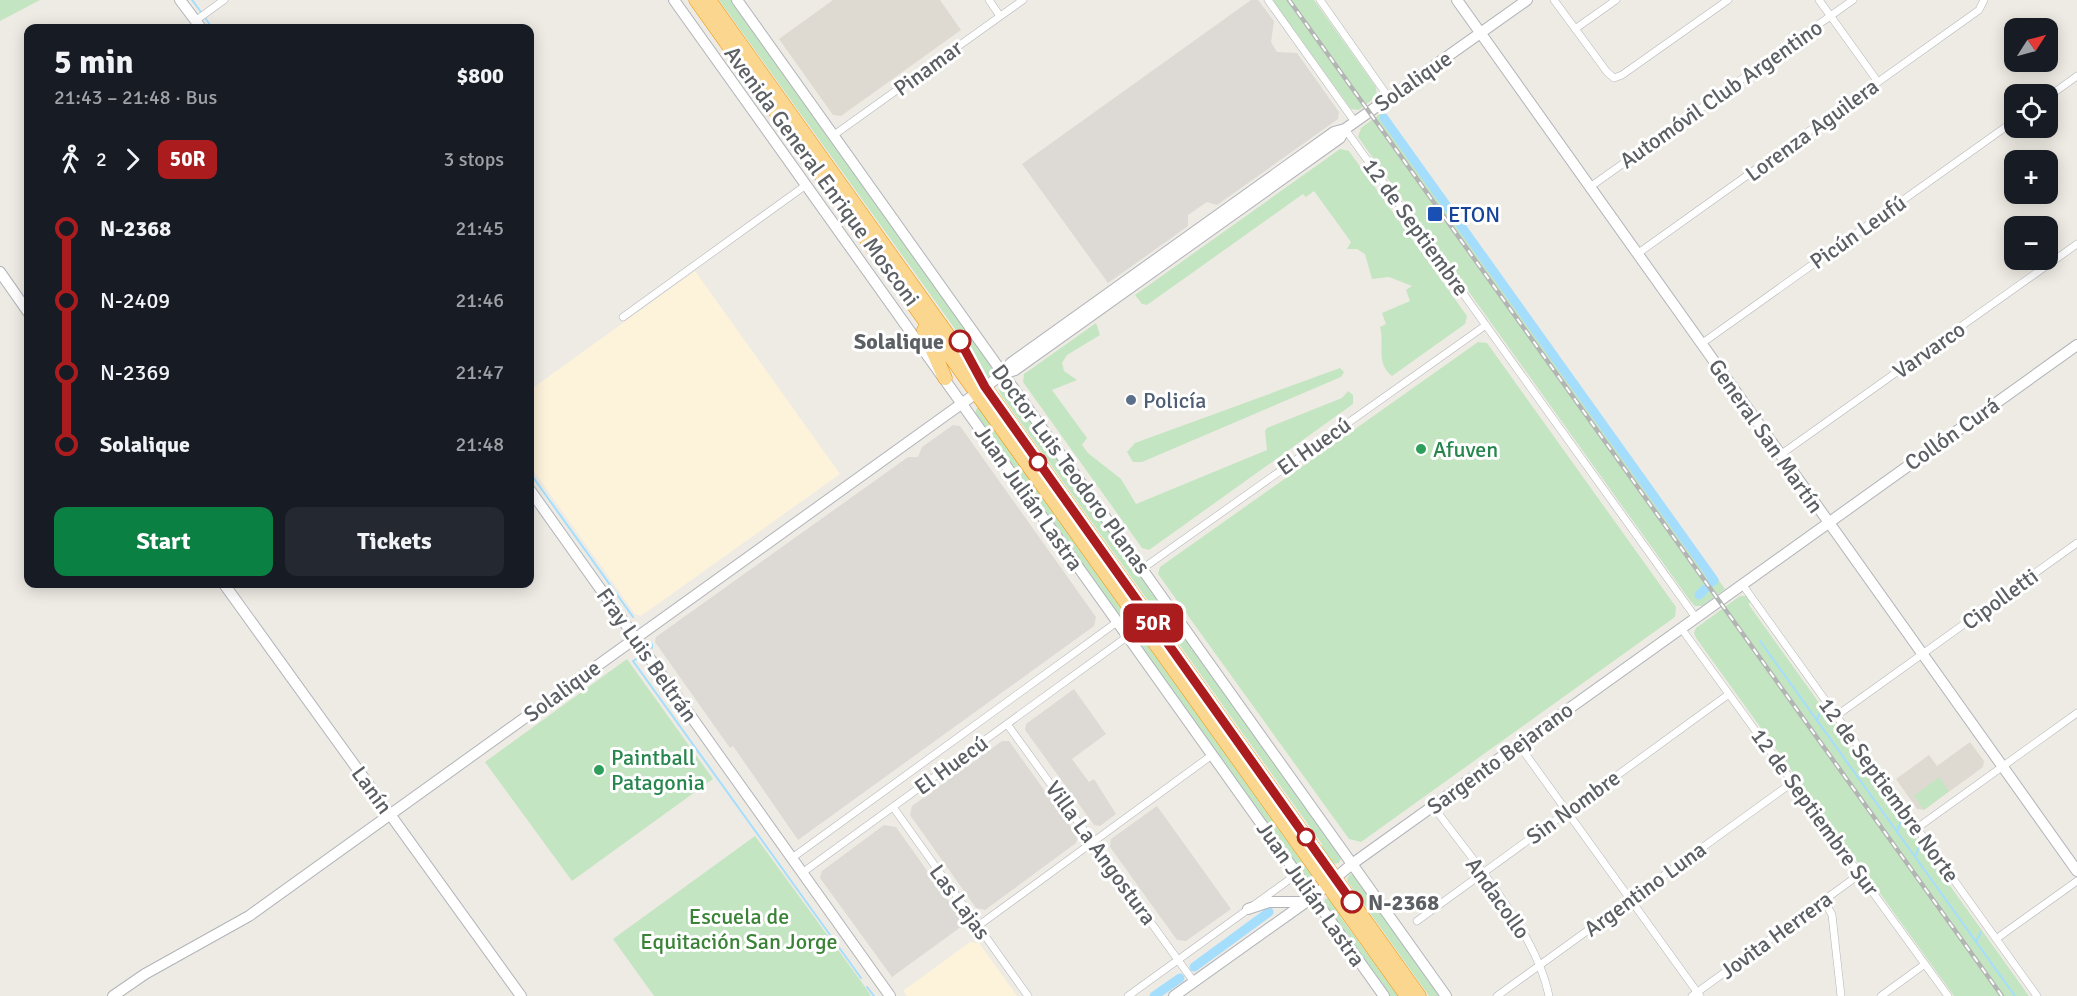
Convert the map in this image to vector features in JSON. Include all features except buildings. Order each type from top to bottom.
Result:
[{"type":"highway","name":"Avenida General Enrique Mosconi","points":[[696,0],[904,291],[981,390]]},
{"type":"highway","name":"Avenida General Enrique Mosconi","points":[[709,0],[981,390],[1331,881],[1419,996]]},
{"type":"highway","points":[[904,291],[945,378]]},
{"type":"highway","name":"Avenida General Enrique Mosconi","points":[[1331,881],[1407,996]]},
{"type":"main road","points":[[180,0],[197,24]]},
{"type":"main road","name":"Juan Julián Lastra","points":[[674,0],[1297,874],[1309,899],[1384,996]]},
{"type":"main road","name":"Doctor Luis Teodoro Planas","points":[[737,0],[1446,996]]},
{"type":"main road","name":"General San Martín","points":[[1457,0],[2077,871]]},
{"type":"main road","name":"Solalique","points":[[113,996],[145,974],[241,921],[962,403],[1003,374],[1015,370],[1340,138],[1345,129],[1527,0]]},
{"type":"main road","points":[[0,273],[24,306]]},
{"type":"main road","name":"Collón Curá","points":[[1828,522],[2077,345]]},
{"type":"main road","name":"Fray Luis Beltrán","points":[[534,496],[890,996]]},
{"type":"main road","name":"Sargento Bejarano","points":[[1174,996],[1309,899],[1352,864],[1828,522]]},
{"type":"main road","name":"Lanín","points":[[227,588],[521,996]]},
{"type":"main road","points":[[1248,909],[1269,902],[1309,899]]},
{"type":"street","points":[[199,24],[224,0]]},
{"type":"street","points":[[989,0],[1000,16]]},
{"type":"street","name":"Pinamar","points":[[834,135],[1023,0]]},
{"type":"street","points":[[1268,0],[1355,122]]},
{"type":"street","points":[[1320,0],[1389,98]]},
{"type":"street","points":[[1554,0],[1607,72],[1614,78],[1622,75],[1728,0]]},
{"type":"street","points":[[1575,29],[1616,0]]},
{"type":"street","points":[[1819,0],[1878,82]]},
{"type":"street","name":"Automóvil Club Argentino","points":[[1590,187],[1853,0]]},
{"type":"street","name":"Lorenza Aguilera","points":[[1637,254],[1979,10],[1984,2]]},
{"type":"street","points":[[2058,90],[2077,76]]},
{"type":"street","name":"Picún Leufú","points":[[1701,344],[2004,128]]},
{"type":"street","name":"12 de Septiembre","points":[[1345,129],[1486,324]]},
{"type":"street","points":[[623,317],[806,185]]},
{"type":"street","name":"Varvarco","points":[[1780,455],[2077,244]]},
{"type":"street","points":[[1486,324],[1696,618]]},
{"type":"street","name":"El Huecú","points":[[1142,568],[1486,324]]},
{"type":"street","name":"Cipolletti","points":[[1922,654],[2077,543]]},
{"type":"street","name":"12 de Septiembre Norte","points":[[1742,584],[2037,996]]},
{"type":"street","name":"El Huecú","points":[[792,858],[1118,622]]},
{"type":"street","name":"12 de Septiembre Sur","points":[[1681,628],[1948,996]]},
{"type":"street","name":"El Huecú","points":[[802,873],[1128,636]]},
{"type":"street","points":[[1836,716],[1922,654]]},
{"type":"street","name":"Sin Nombre","points":[[1417,921],[1729,694]]},
{"type":"street","points":[[1917,828],[2077,713]]},
{"type":"street","name":"Villa La Angostura","points":[[1007,724],[1194,982]]},
{"type":"street","points":[[1519,745],[1696,995]]},
{"type":"street","points":[[978,926],[1212,755]]},
{"type":"street","name":"Argentino Luna","points":[[1497,996],[1792,782]]},
{"type":"street","name":"Andacollo","points":[[1433,806],[1522,931],[1540,964],[1549,996]]},
{"type":"street","name":"Las Lajas","points":[[892,807],[1028,996]]},
{"type":"street","points":[[1128,996],[1297,874]]},
{"type":"street","name":"Jovita Herrera","points":[[1696,995],[1860,874]]},
{"type":"street","points":[[1996,939],[2077,881]]},
{"type":"street","points":[[1824,900],[1832,915],[1841,996]]},
{"type":"street","points":[[1881,996],[1925,964]]},
{"type":"shaded area","points":[[833,0],[940,0],[961,30],[841,116],[833,115],[779,39]]},
{"type":"shaded area","points":[[1251,0],[1258,0],[1274,21],[1271,42],[1277,52],[1297,53],[1339,112],[1338,119],[1217,205],[1207,202],[1188,215],[1188,226],[1108,283],[1022,164]]},
{"type":"shaded area","points":[[695,271],[840,474],[641,616],[635,614],[534,472],[534,387]]},
{"type":"shaded area","points":[[953,425],[960,426],[1096,617],[1094,626],[798,840],[733,746],[730,748],[655,642],[656,637],[908,457],[918,457],[922,447]]},
{"type":"shaded area","points":[[1074,689],[1106,734],[1072,759],[1089,782],[1094,779],[1116,814],[1100,826],[1094,825],[1025,730],[1026,724]]},
{"type":"shaded area","points":[[1002,741],[1009,741],[1078,837],[1076,843],[985,910],[976,908],[910,815],[912,806]]},
{"type":"shaded area","points":[[1970,742],[1984,761],[1983,767],[1924,810],[1917,809],[1896,779],[1929,755],[1937,766]]},
{"type":"shaded area","points":[[1157,806],[1231,909],[1186,941],[1177,940],[1110,847],[1111,839]]},
{"type":"shaded area","points":[[884,825],[896,827],[965,924],[892,977],[820,878],[822,871]]},
{"type":"shaded area","points":[[970,942],[979,943],[1017,996],[907,996],[903,991]]},
{"type":"green space","points":[[0,0],[40,0],[0,21]]},
{"type":"green space","points":[[719,0],[732,0],[993,365],[995,370],[992,376],[985,377],[972,362],[973,354]]},
{"type":"green space","points":[[1272,0],[1314,0],[1376,87],[1377,96],[1359,110],[1351,109]]},
{"type":"green space","points":[[1384,111],[1725,589],[1702,606],[1695,606],[1691,602],[1358,137],[1361,128]]},
{"type":"green space","points":[[1340,149],[1349,151],[1467,316],[1465,324],[1392,376],[1382,359],[1380,327],[1386,324],[1382,313],[1410,301],[1406,290],[1412,286],[1389,277],[1372,279],[1365,254],[1357,249],[1347,249],[1351,242],[1314,191],[1306,197],[1303,194],[1147,305],[1142,304],[1135,295]]},
{"type":"green space","points":[[1096,323],[1100,335],[1067,355],[1062,363],[1064,371],[1077,380],[1052,390],[1087,438],[1082,445],[1088,453],[1121,479],[1136,504],[1267,450],[1265,431],[1267,428],[1342,398],[1348,391],[1353,395],[1353,404],[1149,550],[1142,548],[1023,382],[1024,374]]},
{"type":"green space","points":[[1478,342],[1487,343],[1676,607],[1675,617],[1361,842],[1349,839],[1158,574],[1160,567]]},
{"type":"green space","points":[[1340,368],[1344,372],[1341,377],[1142,462],[1133,462],[1127,452],[1135,443]]},
{"type":"green space","points":[[1007,386],[1341,858],[1339,863],[1333,864],[1321,850],[1322,844],[1001,395],[999,390]]},
{"type":"green space","points":[[977,408],[981,408],[995,425],[994,430],[1313,877],[1312,882],[1309,882],[975,414]]},
{"type":"green space","points":[[1740,596],[1747,596],[1750,600],[1749,605],[2029,996],[1954,996],[1696,638],[1694,633],[1696,628]]},
{"type":"green space","name":"Paintball Patagonia","points":[[627,659],[713,779],[572,881],[485,762]]},
{"type":"green space","points":[[1939,777],[1949,791],[1924,810],[1914,796]]},
{"type":"green space","name":"Escuela de Equitación San Jorge","points":[[755,836],[871,996],[654,996],[613,939]]},
{"type":"green space","points":[[1350,874],[1356,876],[1441,996],[1429,996],[1348,882]]},
{"type":"green space","points":[[1330,897],[1341,911],[1340,916],[1398,996],[1389,996],[1324,904],[1325,899]]},
{"type":"waterway","points":[[192,0],[201,12]]},
{"type":"waterway","points":[[206,19],[209,24]]},
{"type":"waterway","points":[[1384,118],[1714,580],[1709,584]]},
{"type":"waterway","points":[[534,479],[633,617]]},
{"type":"waterway","points":[[1714,580],[1717,584]]},
{"type":"waterway","points":[[1699,595],[1705,589]]},
{"type":"waterway","points":[[1760,641],[2015,996]]},
{"type":"waterway","points":[[640,657],[633,661],[861,978]]},
{"type":"waterway","points":[[1817,721],[1821,709]]},
{"type":"waterway","points":[[1897,832],[1901,821]]},
{"type":"waterway","points":[[1915,857],[1919,847]]},
{"type":"waterway","points":[[1194,967],[1269,912]]},
{"type":"waterway","points":[[1976,942],[1981,932]]},
{"type":"waterway","points":[[1154,996],[1180,978]]},
{"type":"waterway","points":[[867,987],[874,996]]},
{"type":"railway","points":[[1289,0],[2002,996]]},
{"type":"bus line","name":"50R","points":[[960,341],[985,387],[1352,902]]},
{"type":"place","name":"ETON","points":[[1435,214]]},
{"type":"place","name":"Solalique","points":[[960,341]]},
{"type":"place","name":"Policía","points":[[1131,400]]},
{"type":"place","name":"Afuven","points":[[1421,449]]},
{"type":"place","name":"Paintball Patagonia","points":[[599,770]]},
{"type":"place","name":"N-2368","points":[[1352,902]]}]
